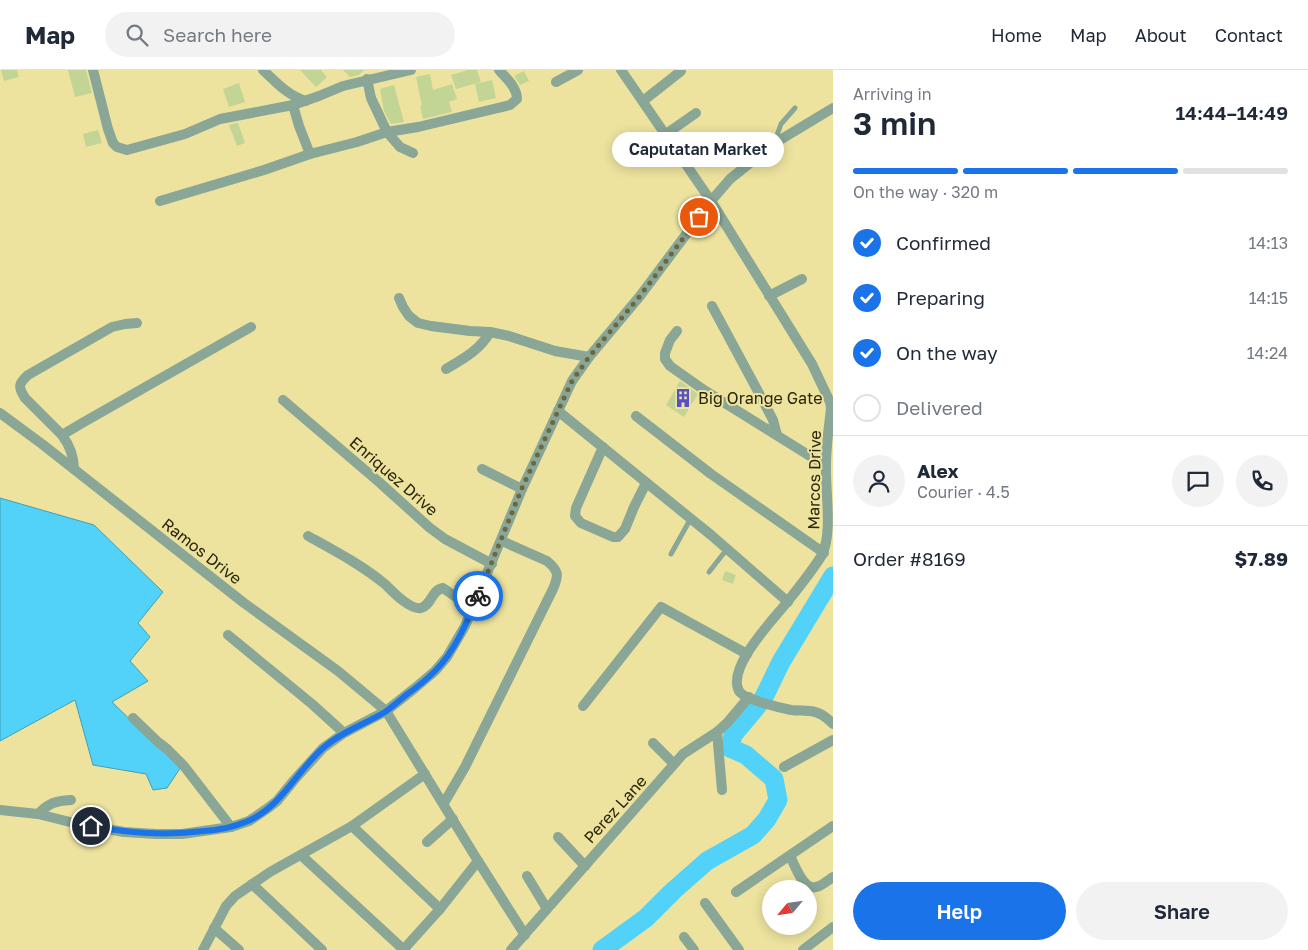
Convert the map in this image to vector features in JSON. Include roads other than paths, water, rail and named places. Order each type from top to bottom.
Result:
[{"type":"street","points":[[93,70],[113,143],[117,147],[127,150],[185,134],[220,119],[293,105],[343,86],[411,70]]},
{"type":"street","points":[[263,70],[284,90],[296,98],[306,101]]},
{"type":"street","points":[[160,201],[387,132],[418,127],[510,105],[517,99],[517,94],[515,88],[499,70]]},
{"type":"street","points":[[556,82],[578,70]]},
{"type":"street","name":"Marcos Drive","points":[[621,70],[711,201],[812,364],[828,396],[831,408],[831,436],[826,466],[832,528],[824,553],[788,602],[757,638],[740,666],[736,683],[738,690],[741,694],[751,698]]},
{"type":"street","points":[[643,101],[681,71]]},
{"type":"street","points":[[367,79],[371,98],[387,132],[400,147],[413,153]]},
{"type":"street","points":[[293,105],[310,154]]},
{"type":"street","points":[[0,810],[38,814],[124,832],[182,834],[231,827],[249,821],[277,801],[323,748],[344,733],[386,711],[416,688],[447,657],[465,626],[522,488],[572,381],[589,357],[640,296],[711,201],[730,180],[775,143],[833,108]]},
{"type":"street","points":[[666,134],[696,113]]},
{"type":"street","points":[[770,296],[802,278]]},
{"type":"street","points":[[399,298],[409,316],[418,323],[490,332],[555,350],[589,357]]},
{"type":"street","points":[[712,306],[773,420],[777,435]]},
{"type":"street","points":[[74,469],[74,459],[67,442],[25,398],[20,387],[22,380],[112,327],[137,323]]},
{"type":"street","points":[[62,435],[251,327]]},
{"type":"street","points":[[677,331],[666,348],[666,360],[670,366],[704,390],[826,466]]},
{"type":"street","points":[[446,369],[475,351],[490,332]]},
{"type":"street","name":"Enriquez Drive","points":[[283,400],[430,528],[445,539],[492,564]]},
{"type":"street","points":[[558,411],[691,518],[788,602]]},
{"type":"street","name":"Ramos Drive","points":[[0,413],[244,603],[338,671],[386,711],[525,935]]},
{"type":"street","points":[[636,416],[711,474],[824,553]]},
{"type":"street","points":[[603,446],[576,508],[575,516],[581,523],[613,537],[618,537],[625,529],[646,483]]},
{"type":"street","points":[[482,469],[522,488]]},
{"type":"street","points":[[308,536],[348,558],[378,579],[408,604],[415,607],[423,607],[437,590],[443,588],[473,609]]},
{"type":"street","points":[[444,803],[465,767],[557,579],[557,572],[547,561],[502,540]]},
{"type":"street","points":[[583,706],[662,606],[747,654]]},
{"type":"street","points":[[228,635],[312,704],[344,733]]},
{"type":"street","points":[[751,698],[767,705],[793,711],[811,711],[824,716],[833,724]]},
{"type":"street","name":"Perez Lane","points":[[511,950],[683,754],[727,723],[751,698]]},
{"type":"street","points":[[133,718],[158,742],[168,748],[231,827]]},
{"type":"street","points":[[716,732],[722,790]]},
{"type":"street","points":[[784,767],[833,740]]},
{"type":"street","points":[[653,743],[674,764]]},
{"type":"street","points":[[203,950],[230,901],[270,872],[302,856],[352,826],[425,774]]},
{"type":"street","points":[[38,814],[51,803],[59,800],[71,800]]},
{"type":"street","points":[[427,842],[453,819]]},
{"type":"street","points":[[352,826],[440,909]]},
{"type":"street","points":[[736,892],[833,826]]},
{"type":"street","points":[[558,837],[585,866]]},
{"type":"street","points":[[302,856],[403,950],[440,909],[478,861]]},
{"type":"street","points":[[790,856],[803,882],[808,887],[818,887],[833,877]]},
{"type":"street","points":[[527,876],[547,909]]},
{"type":"street","points":[[252,884],[322,950]]},
{"type":"street","points":[[705,903],[739,950]]},
{"type":"street","points":[[811,948],[833,927]]},
{"type":"street","points":[[214,928],[239,950]]},
{"type":"street","points":[[684,937],[694,950]]},
{"type":"lane","points":[[775,143],[781,124],[795,108]]},
{"type":"lane","points":[[671,554],[691,518]]},
{"type":"lane","points":[[709,572],[727,549]]},
{"type":"water","points":[[0,498],[94,525],[163,592],[138,623],[150,637],[130,661],[148,681],[112,702],[181,767],[167,788],[153,790],[146,774],[93,765],[75,700],[0,741]]},
{"type":"waterway","points":[[602,950],[646,918],[707,861],[753,835],[767,819],[778,800],[774,779],[746,755],[730,748],[733,735],[763,699],[781,662],[833,576]]},
{"type":"place","name":"Caputatan Market","points":[[699,217]]},
{"type":"place","name":"Big Orange Gate","points":[[683,398]]}]
